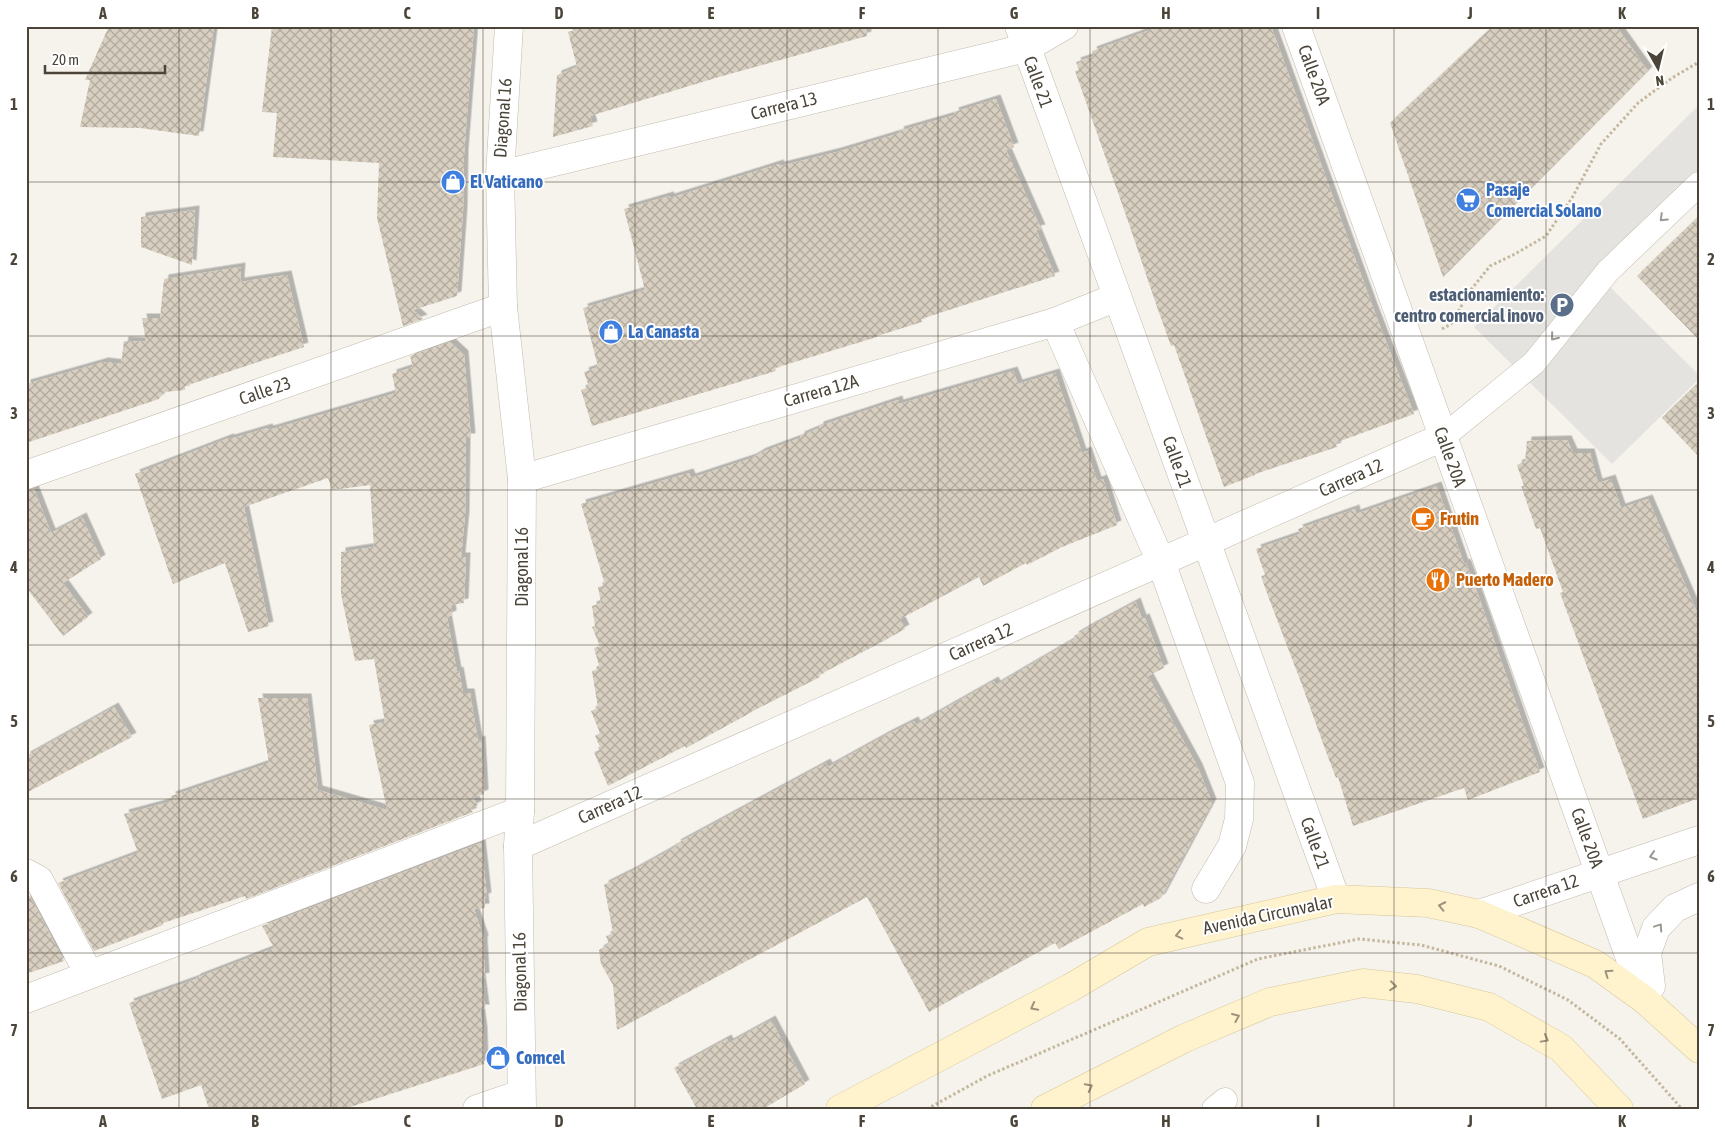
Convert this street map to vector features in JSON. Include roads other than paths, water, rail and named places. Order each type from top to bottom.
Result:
[{"type":"main road","name":"Avenida Circunvalar","points":[[840,1109],[1070,988],[1148,942],[1336,898],[1428,904],[1480,914],[1595,964],[1650,1004],[1699,1049]]},
{"type":"main road","points":[[1045,1109],[1185,1038],[1270,1002],[1363,983],[1417,988],[1488,1007],[1561,1048],[1619,1109]]},
{"type":"street","name":"Diagonal 16","points":[[509,26],[500,175],[503,307],[522,479],[520,811],[518,846],[522,1102]]},
{"type":"street","name":"Carrera 13","points":[[500,175],[1064,26]]},
{"type":"street","name":"Calle 20A","points":[[1296,26],[1599,873],[1650,1004]]},
{"type":"street","name":"Calle 21","points":[[1023,37],[1336,898]]},
{"type":"street","name":"Carrera 12A","points":[[522,479],[1055,322],[1117,297]]},
{"type":"street","name":"Calle 23","points":[[26,475],[503,307]]},
{"type":"street","points":[[1055,322],[1161,562],[1240,783],[1239,819],[1232,846],[1206,889]]},
{"type":"street","name":"Carrera 12","points":[[518,846],[1443,438]]},
{"type":"street","points":[[26,999],[520,811]]},
{"type":"street","name":"Carrera 12","points":[[1480,914],[1599,873],[1683,847],[1699,840]]},
{"type":"street","points":[[26,872],[39,880],[89,974]]},
{"type":"street","points":[[1650,1004],[1647,953],[1656,928],[1675,908],[1699,897]]},
{"type":"street","points":[[477,1109],[522,1102]]},
{"type":"lane","points":[[1443,438],[1534,363],[1608,271],[1699,184]]},
{"type":"place","name":"El Vaticano","points":[[453,182]]},
{"type":"place","name":"Pasaje Comercial Solano","points":[[1468,200]]},
{"type":"place","name":"estacionamiento: centro comercial inovo","points":[[1562,305]]},
{"type":"place","name":"La Canasta","points":[[611,332]]},
{"type":"place","name":"Frutin","points":[[1423,519]]},
{"type":"place","name":"Puerto Madero","points":[[1438,580]]},
{"type":"place","name":"Comcel","points":[[498,1058]]}]
